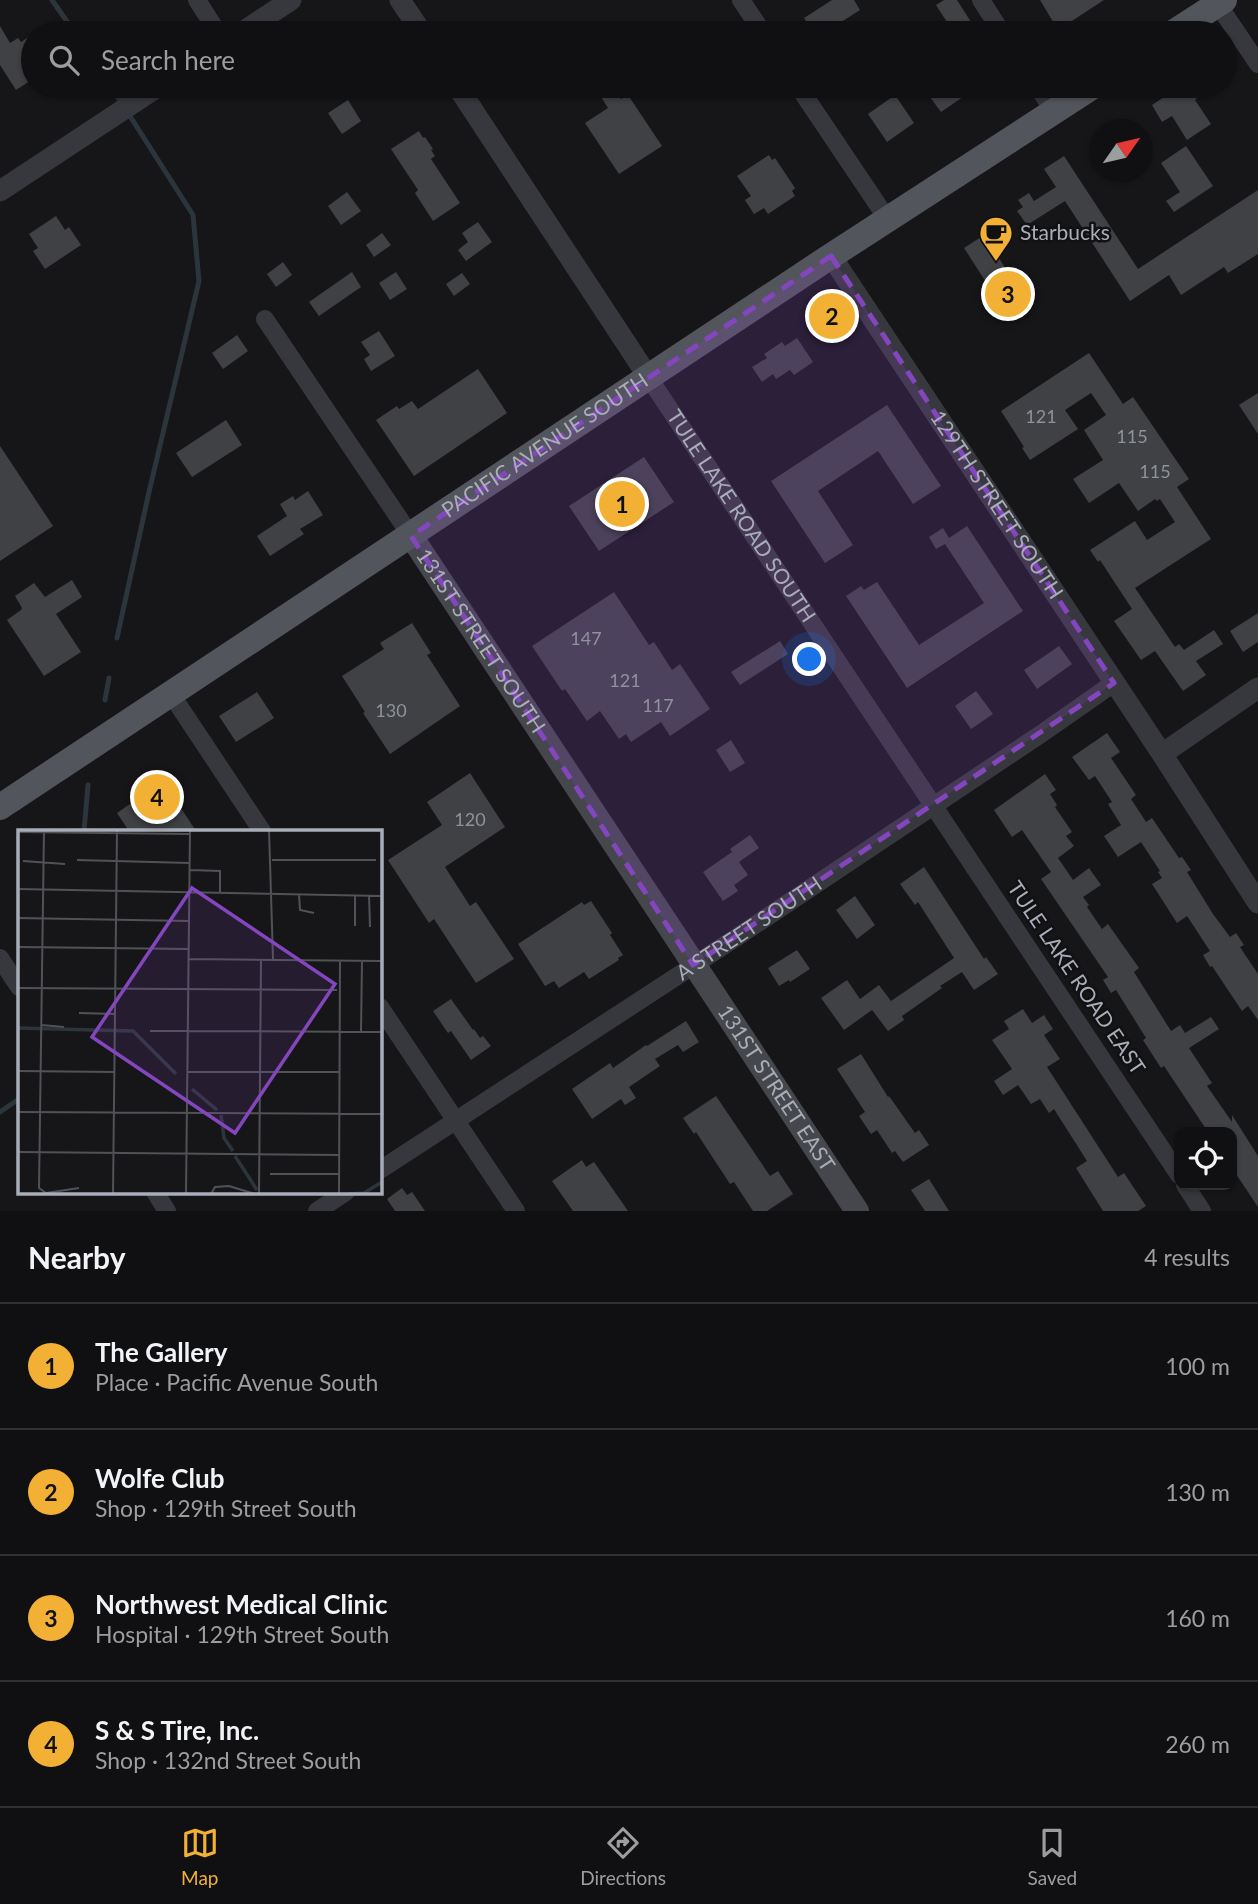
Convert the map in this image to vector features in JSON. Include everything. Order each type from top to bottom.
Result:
[{"type":"main road","points":[[1191,21],[1219,2]]},
{"type":"main road","name":"PACIFIC AVENUE SOUTH","points":[[0,807],[831,256],[1074,98]]},
{"type":"main road","name":"131ST STREET SOUTH","points":[[411,536],[693,965]]},
{"type":"main road","name":"131ST STREET EAST","points":[[693,965],[857,1211]]},
{"type":"street","points":[[197,0],[210,21]]},
{"type":"street","points":[[259,21],[291,0]]},
{"type":"street","points":[[400,0],[414,21]]},
{"type":"street","points":[[741,0],[755,21]]},
{"type":"street","points":[[981,0],[995,21]]},
{"type":"street","points":[[1219,2],[1231,21]]},
{"type":"street","points":[[1237,31],[1258,64]]},
{"type":"street","points":[[0,191],[141,98]]},
{"type":"street","name":"TULE LAKE ROAD SOUTH","points":[[465,98],[934,805]]},
{"type":"street","points":[[806,98],[888,220]]},
{"type":"street","points":[[1045,98],[1054,111]]},
{"type":"street","name":"129TH STREET SOUTH","points":[[831,256],[1258,903]]},
{"type":"street","name":"131ST STREET SOUTH","points":[[265,318],[411,536]]},
{"type":"street","name":"A STREET SOUTH","points":[[382,1169],[737,937],[1114,682]]},
{"type":"street","points":[[1162,754],[1258,688]]},
{"type":"street","points":[[171,694],[261,830]]},
{"type":"street","name":"TULE LAKE ROAD EAST","points":[[934,805],[1174,1167]]},
{"type":"street","points":[[0,958],[18,985]]},
{"type":"street","points":[[382,1010],[516,1211]]},
{"type":"street","points":[[1188,1190],[1202,1211]]},
{"type":"street","points":[[156,1194],[167,1211]]},
{"type":"street","points":[[317,1211],[343,1194]]},
{"type":"highlighted area","points":[[831,256],[1114,683],[693,965],[411,536]]},
{"type":"building","points":[[832,0],[854,0],[860,10],[843,21],[806,21],[804,18]]},
{"type":"building","points":[[944,0],[957,0],[970,21],[946,21],[936,5]]},
{"type":"building","points":[[1040,0],[1104,0],[1072,21],[1053,21]]},
{"type":"building","points":[[0,26],[10,43],[18,38],[21,42],[21,87],[16,90],[0,65]]},
{"type":"building","points":[[602,98],[630,98],[662,146],[619,174],[585,123],[608,108]]},
{"type":"building","points":[[891,98],[897,98],[914,123],[887,142],[868,114]]},
{"type":"building","points":[[931,98],[961,98],[941,112]]},
{"type":"building","points":[[1162,98],[1197,98],[1195,100],[1211,124],[1187,140],[1172,116],[1162,122],[1152,105]]},
{"type":"building","points":[[348,100],[361,121],[342,134],[328,113]]},
{"type":"building","points":[[419,131],[433,149],[431,150],[435,156],[431,159],[460,203],[433,221],[415,193],[418,190],[391,149]]},
{"type":"building","points":[[1186,146],[1213,186],[1174,212],[1166,201],[1180,192],[1161,163]]},
{"type":"building","points":[[769,155],[772,160],[775,158],[795,188],[792,191],[795,196],[768,214],[764,208],[754,214],[745,200],[751,196],[737,176]]},
{"type":"building","points":[[1064,156],[1138,269],[1258,190],[1258,254],[1228,273],[1224,267],[1181,295],[1169,275],[1130,301],[1065,201],[1027,225],[1017,211],[1023,207],[1018,200],[1029,193],[1034,201],[1056,187],[1044,169]]},
{"type":"building","points":[[347,192],[361,211],[341,225],[328,206]]},
{"type":"building","points":[[56,216],[65,230],[69,227],[81,245],[45,269],[33,251],[38,248],[29,234]]},
{"type":"building","points":[[478,222],[492,242],[466,261],[458,250],[468,242],[462,233]]},
{"type":"building","points":[[382,233],[391,245],[374,257],[366,245]]},
{"type":"building","name":"Starbucks","points":[[984,235],[1024,297],[1004,310],[964,248]]},
{"type":"building","points":[[283,262],[292,275],[276,287],[267,274]]},
{"type":"building","points":[[352,272],[361,287],[319,316],[309,302]]},
{"type":"building","points":[[396,272],[407,289],[390,300],[379,283]]},
{"type":"building","points":[[462,273],[470,284],[454,296],[446,284]]},
{"type":"building","points":[[379,331],[395,356],[371,371],[364,359],[370,355],[361,342]]},
{"type":"building","points":[[237,335],[248,351],[223,369],[212,353]]},
{"type":"building","points":[[797,338],[813,362],[794,375],[790,370],[776,379],[773,374],[762,382],[752,367],[767,358],[764,354],[782,342],[785,346]]},
{"type":"building","points":[[1089,353],[1123,404],[1133,397],[1189,479],[1177,487],[1211,539],[1135,588],[1175,647],[1179,644],[1184,650],[1214,630],[1223,644],[1196,661],[1206,675],[1183,691],[1155,651],[1141,660],[1114,621],[1132,609],[1100,560],[1098,562],[1090,550],[1135,521],[1147,540],[1175,522],[1160,499],[1155,499],[1138,511],[1119,483],[1089,503],[1073,479],[1103,460],[1084,430],[1106,415],[1091,393],[1065,410],[1078,429],[1030,460],[1001,411]]},
{"type":"building","points":[[478,369],[507,413],[414,476],[376,420],[397,406],[399,409],[412,401],[418,409]]},
{"type":"building","points":[[1258,393],[1258,434],[1239,405]]},
{"type":"building","points":[[887,405],[941,486],[913,504],[878,451],[818,491],[853,545],[825,563],[771,481]]},
{"type":"building","points":[[226,420],[242,445],[192,477],[176,453]]},
{"type":"building","points":[[0,446],[53,526],[0,561]]},
{"type":"building","points":[[644,457],[674,502],[599,551],[569,506]]},
{"type":"building","points":[[308,491],[323,515],[300,529],[304,534],[270,556],[257,536],[287,516],[280,504],[293,496],[295,500]]},
{"type":"building","points":[[967,526],[1023,611],[907,688],[846,596],[861,586],[864,590],[877,582],[919,645],[984,603],[945,544],[936,549],[929,537],[943,528],[949,538]]},
{"type":"building","points":[[72,580],[82,597],[56,614],[81,652],[44,676],[7,620],[22,608],[15,596],[34,583],[45,597]]},
{"type":"building","points":[[614,592],[649,645],[654,642],[672,670],[680,664],[710,709],[670,736],[661,722],[631,742],[626,734],[619,739],[600,711],[587,721],[565,689],[562,691],[532,646]]},
{"type":"building","points":[[1258,613],[1258,642],[1243,652],[1230,631]]},
{"type":"building","points":[[412,623],[431,653],[427,655],[460,706],[390,754],[342,676],[384,649],[380,643]]},
{"type":"building","points":[[780,641],[788,654],[740,685],[731,672]]},
{"type":"building","points":[[1059,646],[1072,664],[1037,689],[1024,670]]},
{"type":"building","points":[[976,691],[993,714],[971,729],[955,706]]},
{"type":"building","points":[[257,692],[274,718],[236,742],[219,716]]},
{"type":"building","points":[[1107,733],[1120,752],[1111,758],[1136,795],[1131,799],[1146,822],[1152,818],[1179,858],[1182,857],[1191,870],[1187,872],[1230,937],[1236,933],[1244,945],[1240,947],[1258,974],[1258,1020],[1248,1006],[1242,1011],[1212,966],[1210,967],[1203,955],[1210,951],[1187,916],[1177,923],[1152,884],[1162,878],[1141,842],[1118,857],[1104,836],[1121,825],[1108,804],[1112,802],[1095,776],[1089,780],[1072,757]]},
{"type":"building","points":[[731,740],[745,763],[730,772],[716,750]]},
{"type":"building","points":[[470,773],[505,827],[445,867],[470,906],[476,902],[514,959],[476,983],[434,919],[429,923],[388,860],[442,825],[427,802]]},
{"type":"building","points":[[1045,774],[1056,790],[1050,794],[1057,805],[1055,807],[1072,832],[1066,836],[1074,846],[1058,858],[1073,880],[1089,868],[1101,885],[1083,897],[1089,905],[1087,907],[1102,929],[1108,924],[1139,968],[1134,972],[1171,1031],[1180,1025],[1185,1033],[1211,1017],[1219,1029],[1189,1048],[1212,1083],[1207,1086],[1232,1122],[1232,1115],[1258,1156],[1258,1207],[1237,1176],[1237,1127],[1205,1127],[1164,1066],[1161,1068],[1116,990],[1111,993],[1103,980],[1108,977],[1041,879],[1051,872],[1022,830],[1012,837],[994,810]]},
{"type":"building","points":[[163,781],[195,830],[128,830],[117,813]]},
{"type":"building","points":[[750,835],[759,848],[739,862],[748,875],[734,885],[738,891],[723,901],[703,872],[732,852],[730,849]]},
{"type":"building","points":[[924,867],[984,959],[986,957],[998,974],[974,990],[962,972],[902,1016],[904,1020],[888,1031],[872,1010],[844,1030],[821,998],[847,980],[860,999],[879,985],[891,1001],[954,958],[918,902],[915,905],[900,884]]},
{"type":"building","points":[[855,896],[875,925],[857,939],[836,910]]},
{"type":"building","points":[[591,901],[623,955],[589,979],[584,972],[559,988],[554,981],[545,986],[518,944],[582,902],[584,905]]},
{"type":"building","points":[[797,950],[810,969],[779,986],[768,968]]},
{"type":"building","points":[[451,999],[473,1030],[480,1038],[483,1036],[491,1046],[471,1060],[433,1011]]},
{"type":"building","points":[[1023,1009],[1032,1023],[1044,1015],[1053,1029],[1044,1035],[1060,1059],[1047,1067],[1118,1177],[1124,1173],[1146,1206],[1138,1211],[1103,1211],[1076,1168],[1087,1161],[1054,1109],[1049,1113],[1040,1099],[1031,1104],[1018,1085],[1003,1095],[994,1081],[1012,1069],[992,1040],[1009,1029],[1004,1021]]},
{"type":"building","points":[[686,1021],[699,1042],[683,1052],[678,1045],[655,1059],[660,1066],[629,1087],[636,1098],[625,1105],[621,1099],[592,1119],[572,1089],[610,1063],[613,1068]]},
{"type":"building","points":[[861,1054],[888,1097],[915,1133],[919,1130],[929,1145],[903,1162],[895,1151],[892,1153],[877,1130],[871,1134],[859,1116],[865,1112],[837,1069]]},
{"type":"building","points":[[716,1096],[770,1176],[778,1171],[793,1194],[767,1211],[753,1211],[734,1182],[730,1184],[696,1132],[694,1134],[683,1118]]},
{"type":"building","points":[[582,1160],[586,1167],[594,1162],[628,1211],[573,1211],[552,1181]]},
{"type":"building","points":[[929,1179],[949,1211],[925,1211],[911,1190]]},
{"type":"building","points":[[402,1188],[407,1195],[412,1192],[425,1211],[395,1211],[387,1199]]},
{"type":"waterway","points":[[52,0],[67,21]]},
{"type":"waterway","points":[[118,98],[123,105]]},
{"type":"waterway","points":[[117,638],[199,281],[193,215],[128,113]]},
{"type":"waterway","points":[[105,700],[109,678]]},
{"type":"waterway","points":[[84,830],[88,785]]},
{"type":"waterway","points":[[0,1112],[18,1100]]},
{"type":"place","name":"Starbucks","points":[[996,263]]},
{"type":"place","name":"Northwest Medical Clinic","points":[[1008,294]]},
{"type":"place","name":"Wolfe Club","points":[[832,316]]},
{"type":"place","name":"The Gallery","points":[[622,504]]},
{"type":"place","name":"S & S Tire, Inc.","points":[[157,797]]}]
